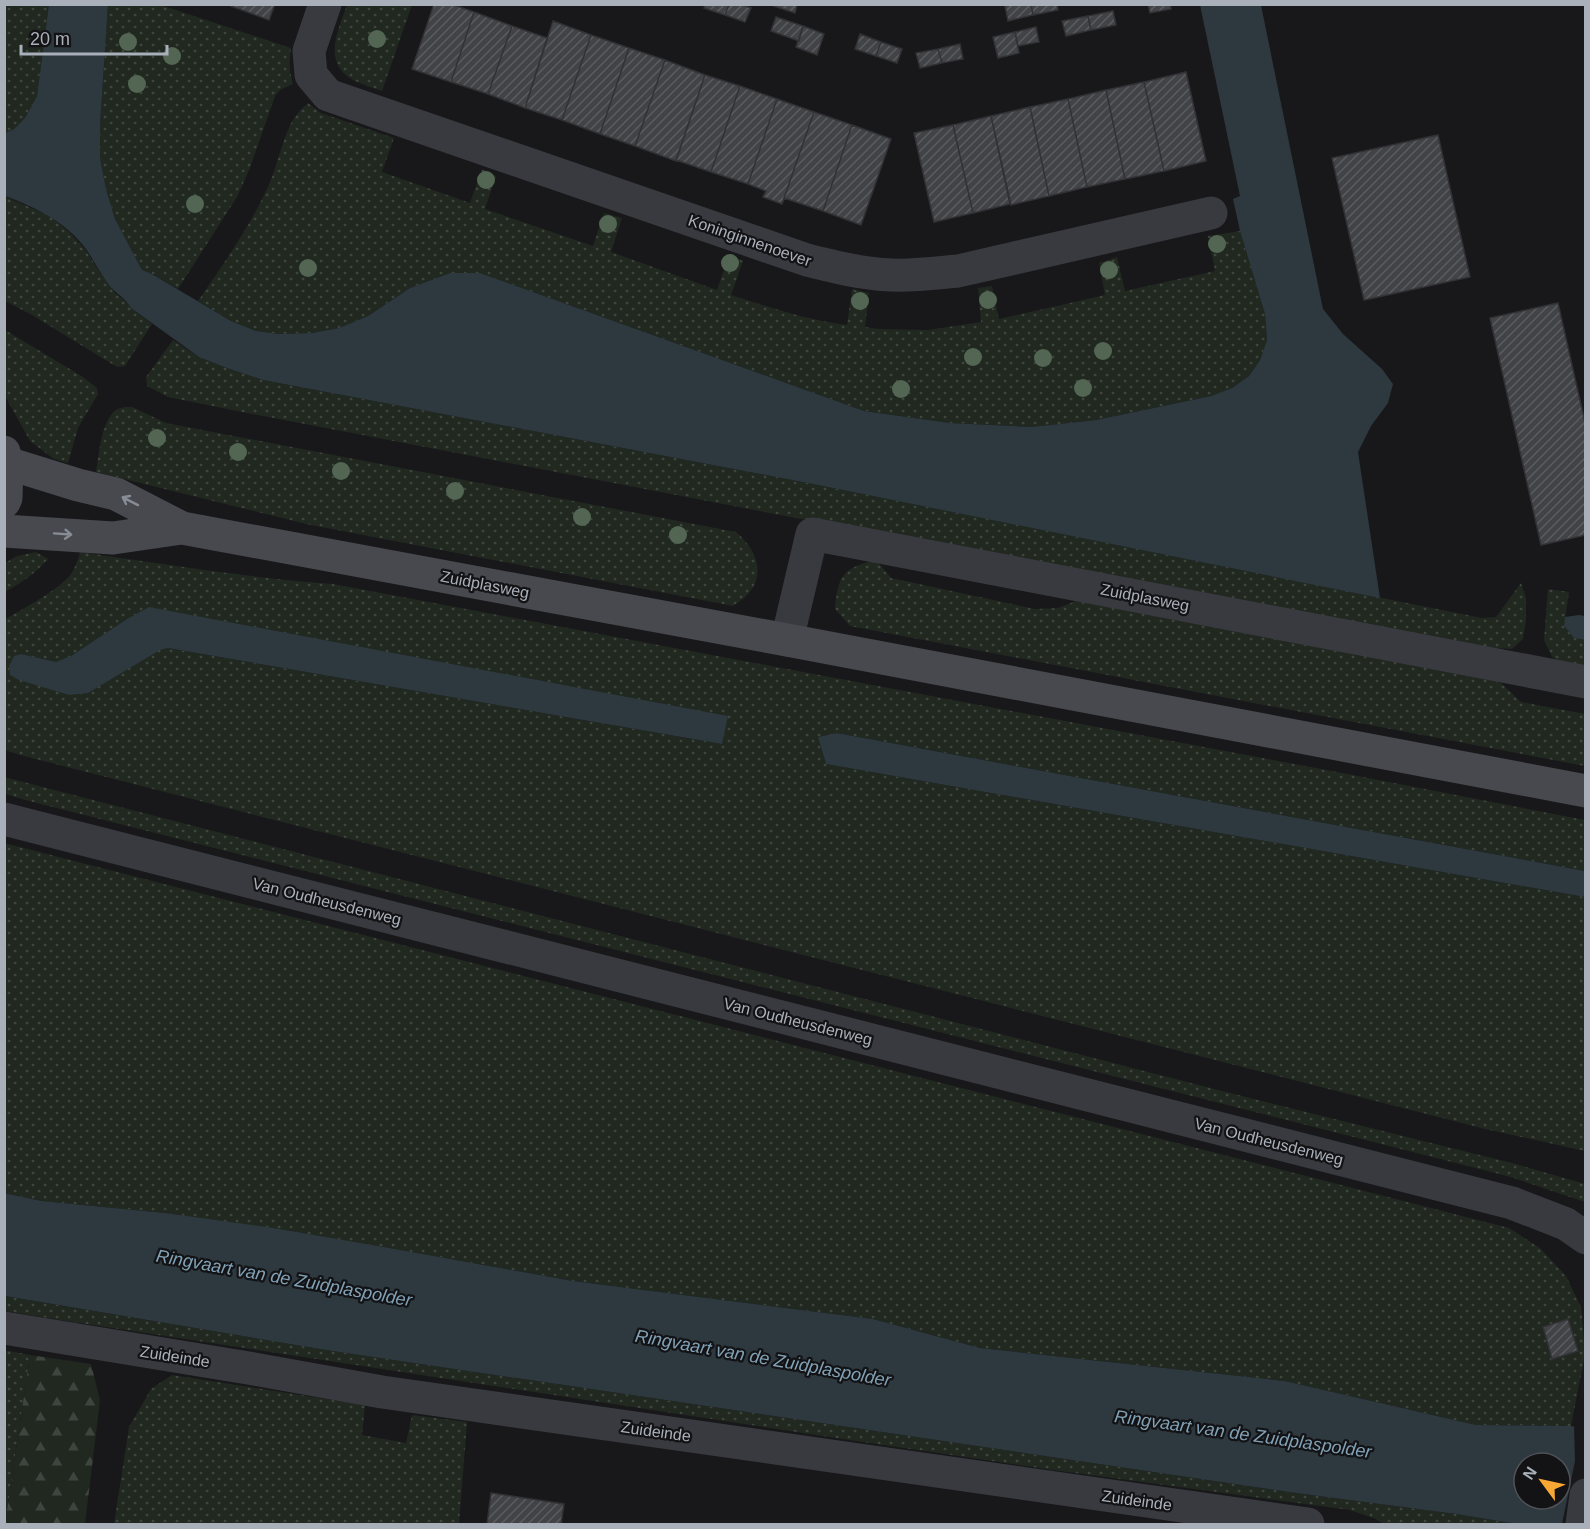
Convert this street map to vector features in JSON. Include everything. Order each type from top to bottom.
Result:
[{"type":"main road","points":[[4,502],[6,498],[6,458]]},
{"type":"main road","name":"Zuidplasweg","points":[[6,458],[78,485],[116,494],[182,528],[1586,791]]},
{"type":"main road","name":"Zuidplasweg","points":[[4,531],[113,538],[182,528]]},
{"type":"street","name":"Koninginnenoever","points":[[325,4],[309,51],[312,75],[328,95],[807,260],[843,269],[890,275],[958,271],[1211,213]]},
{"type":"street","name":"Zuidplasweg","points":[[788,640],[812,534],[1586,682]]},
{"type":"street","name":"Van Oudheusdenweg","points":[[4,819],[1512,1203],[1566,1224],[1586,1238]]},
{"type":"street","name":"Zuideinde","points":[[4,1328],[382,1392],[1308,1524]]},
{"type":"street","points":[[1582,1524],[1586,1495]]},
{"type":"green space","points":[[5,5],[49,5],[37,96],[25,118],[14,129],[5,133]]},
{"type":"green space","points":[[108,5],[161,5],[291,48],[290,66],[293,84],[280,90],[275,96],[250,168],[237,197],[178,289],[153,274],[142,271],[115,219],[106,189],[100,158],[100,125]]},
{"type":"green space","points":[[347,5],[412,5],[382,91],[355,81],[338,66],[335,46]]},
{"type":"green space","points":[[308,103],[321,113],[394,138],[382,172],[470,203],[482,169],[496,176],[485,209],[593,246],[604,213],[622,218],[611,252],[717,290],[729,255],[743,261],[731,295],[832,323],[847,325],[852,289],[869,293],[865,327],[928,330],[981,322],[978,288],[992,286],[999,319],[1105,295],[1099,263],[1117,257],[1125,291],[1215,271],[1208,236],[1240,231],[1265,314],[1267,340],[1260,360],[1249,376],[1232,388],[1211,396],[1096,420],[1031,427],[950,423],[864,411],[480,273],[450,273],[410,288],[368,316],[339,328],[312,333],[280,334],[256,331],[231,321],[198,301],[255,213],[270,182],[289,128],[298,113]]},
{"type":"green space","points":[[4,196],[50,216],[69,232],[85,249],[115,293],[152,324],[125,366],[118,367],[112,364],[5,301]]},
{"type":"green space","points":[[5,330],[83,377],[97,388],[98,394],[78,428],[68,463],[54,459],[30,441],[5,396]]},
{"type":"green space","points":[[173,340],[199,357],[263,380],[813,484],[1482,618],[1496,617],[1521,583],[1526,598],[1523,639],[1512,649],[1465,646],[168,397],[147,386],[146,377]]},
{"type":"green space","points":[[132,407],[166,423],[736,532],[749,545],[753,553],[758,569],[757,578],[748,594],[733,606],[306,524],[96,472],[107,422],[116,410]]},
{"type":"green space","points":[[36,552],[48,559],[28,577],[5,592],[5,563],[17,556]]},
{"type":"green space","points":[[80,552],[238,574],[333,584],[1585,820],[1585,871],[837,733],[820,744],[826,764],[1585,897],[1585,1151],[1485,1129],[5,750],[4,620],[40,599],[65,580],[72,572]],"holes":[[[127,619],[722,744],[168,648],[10,674],[9,666],[14,657],[19,656],[29,656],[50,662],[62,661]]]},
{"type":"green space","points":[[876,560],[891,578],[1035,609],[1058,608],[1076,601],[1500,682],[1521,702],[1585,714],[1585,766],[850,626],[835,609],[838,588],[849,570]]},
{"type":"green space","points":[[1548,589],[1569,592],[1564,626],[1574,638],[1585,640],[1585,670],[1572,668],[1552,657],[1544,640]]},
{"type":"green space","points":[[4,777],[1222,1091],[1512,1163],[1585,1184],[1585,1202],[1511,1177],[25,800],[5,794]]},
{"type":"green space","points":[[4,843],[1509,1228],[1540,1248],[1566,1276],[1581,1307],[1585,1354],[1571,1426],[1476,1425],[1285,1381],[980,1348],[873,1319],[573,1281],[384,1247],[165,1213],[42,1201],[5,1193]]},
{"type":"green space","points":[[4,1296],[326,1350],[1518,1524],[1384,1524],[1350,1510],[836,1438],[5,1311]]},
{"type":"green space","points":[[4,1350],[30,1355],[5,1524],[4,1524]]},
{"type":"green space","points":[[30,1355],[91,1364],[100,1400],[85,1524],[5,1524]]},
{"type":"green space","points":[[172,1375],[365,1405],[362,1435],[406,1443],[412,1415],[467,1422],[459,1524],[114,1524],[129,1427],[151,1389]]},
{"type":"water","points":[[49,4],[108,5],[100,158],[115,219],[142,270],[231,321],[256,331],[280,334],[312,333],[339,328],[368,316],[410,288],[450,273],[480,273],[864,411],[950,423],[1031,427],[1096,420],[1211,396],[1232,388],[1249,376],[1260,360],[1267,340],[1265,314],[1240,231],[1233,199],[1240,196],[1200,5],[1261,5],[1323,309],[1343,334],[1382,369],[1393,384],[1388,403],[1371,426],[1358,452],[1380,598],[813,484],[263,380],[199,357],[131,308],[109,285],[86,249],[69,231],[39,210],[5,196],[5,133],[14,129],[25,118],[37,96]]},
{"type":"water","points":[[149,607],[728,716],[722,744],[168,648],[160,650],[88,693],[69,695],[19,680],[10,675],[9,666],[14,656],[21,654],[56,662],[71,656]]},
{"type":"water","points":[[1585,616],[1585,640],[1574,638],[1564,626],[1565,617]]},
{"type":"water","points":[[837,733],[1585,871],[1585,897],[826,764],[818,737]]},
{"type":"water","name":"Ringvaart van de Zuidplaspolder","points":[[4,1193],[42,1201],[165,1213],[267,1227],[573,1281],[873,1319],[980,1348],[1285,1381],[1476,1425],[1571,1426],[1585,1429],[1585,1524],[1518,1524],[326,1350],[5,1296]]},
{"type":"pier","points":[[1574,1423],[1586,1426],[1585,1524],[1562,1524],[1565,1511],[1572,1511],[1572,1476],[1575,1461]]},
{"type":"building","points":[[232,4],[275,4],[269,20],[231,6]]},
{"type":"building","points":[[434,4],[451,4],[474,12],[451,82],[412,69]]},
{"type":"building","points":[[706,4],[729,4],[725,15],[704,8]]},
{"type":"building","points":[[729,4],[740,4],[751,8],[745,22],[725,15]]},
{"type":"building","points":[[775,4],[797,4],[795,13],[774,6]]},
{"type":"building","points":[[1031,4],[1033,15],[1008,21],[1005,6]]},
{"type":"building","points":[[1031,4],[1057,4],[1058,10],[1033,15]]},
{"type":"building","points":[[1148,4],[1170,4],[1171,9],[1150,13]]},
{"type":"building","points":[[1113,11],[1116,25],[1091,30],[1088,16]]},
{"type":"building","points":[[474,12],[512,26],[488,94],[451,82]]},
{"type":"building","points":[[1088,16],[1091,30],[1066,36],[1062,21]]},
{"type":"building","points":[[776,17],[803,26],[799,41],[771,31]]},
{"type":"building","points":[[553,21],[591,35],[562,120],[525,108]]},
{"type":"building","points":[[512,26],[547,38],[525,108],[488,94]]},
{"type":"building","points":[[803,26],[824,34],[817,55],[796,47]]},
{"type":"building","points":[[1036,27],[1039,42],[1018,46],[1015,32]]},
{"type":"building","points":[[1015,32],[1019,53],[998,58],[993,37]]},
{"type":"building","points":[[860,34],[881,42],[876,56],[855,49]]},
{"type":"building","points":[[591,35],[629,48],[600,134],[562,120]]},
{"type":"building","points":[[881,42],[902,49],[897,63],[876,56]]},
{"type":"building","points":[[960,44],[963,59],[942,63],[938,49]]},
{"type":"building","points":[[629,48],[665,60],[635,146],[600,134]]},
{"type":"building","points":[[938,49],[942,63],[920,68],[916,53]]},
{"type":"building","points":[[665,60],[705,75],[676,161],[635,146]]},
{"type":"building","points":[[1186,72],[1206,161],[1164,171],[1144,82]]},
{"type":"building","points":[[705,75],[740,86],[711,172],[676,160]]},
{"type":"building","points":[[1144,82],[1164,171],[1125,179],[1106,90]]},
{"type":"building","points":[[740,86],[777,99],[748,184],[711,172]]},
{"type":"building","points":[[1106,90],[1125,179],[1087,187],[1068,99]]},
{"type":"building","points":[[777,99],[814,112],[782,204],[763,197],[766,191],[748,184]]},
{"type":"building","points":[[1068,99],[1087,187],[1049,196],[1030,107]]},
{"type":"building","points":[[1030,107],[1049,196],[1011,205],[991,116]]},
{"type":"building","points":[[814,112],[852,125],[823,211],[784,198]]},
{"type":"building","points":[[991,116],[1010,204],[973,213],[953,125]]},
{"type":"building","points":[[852,125],[891,139],[861,225],[823,211]]},
{"type":"building","points":[[953,125],[973,213],[934,222],[914,133]]},
{"type":"building","points":[[1438,135],[1470,277],[1364,300],[1332,158]]},
{"type":"building","points":[[1558,303],[1586,427],[1586,535],[1541,545],[1490,318]]},
{"type":"building","points":[[1568,1319],[1578,1351],[1552,1359],[1543,1327]]},
{"type":"building","points":[[491,1493],[564,1504],[561,1524],[487,1524]]}]
